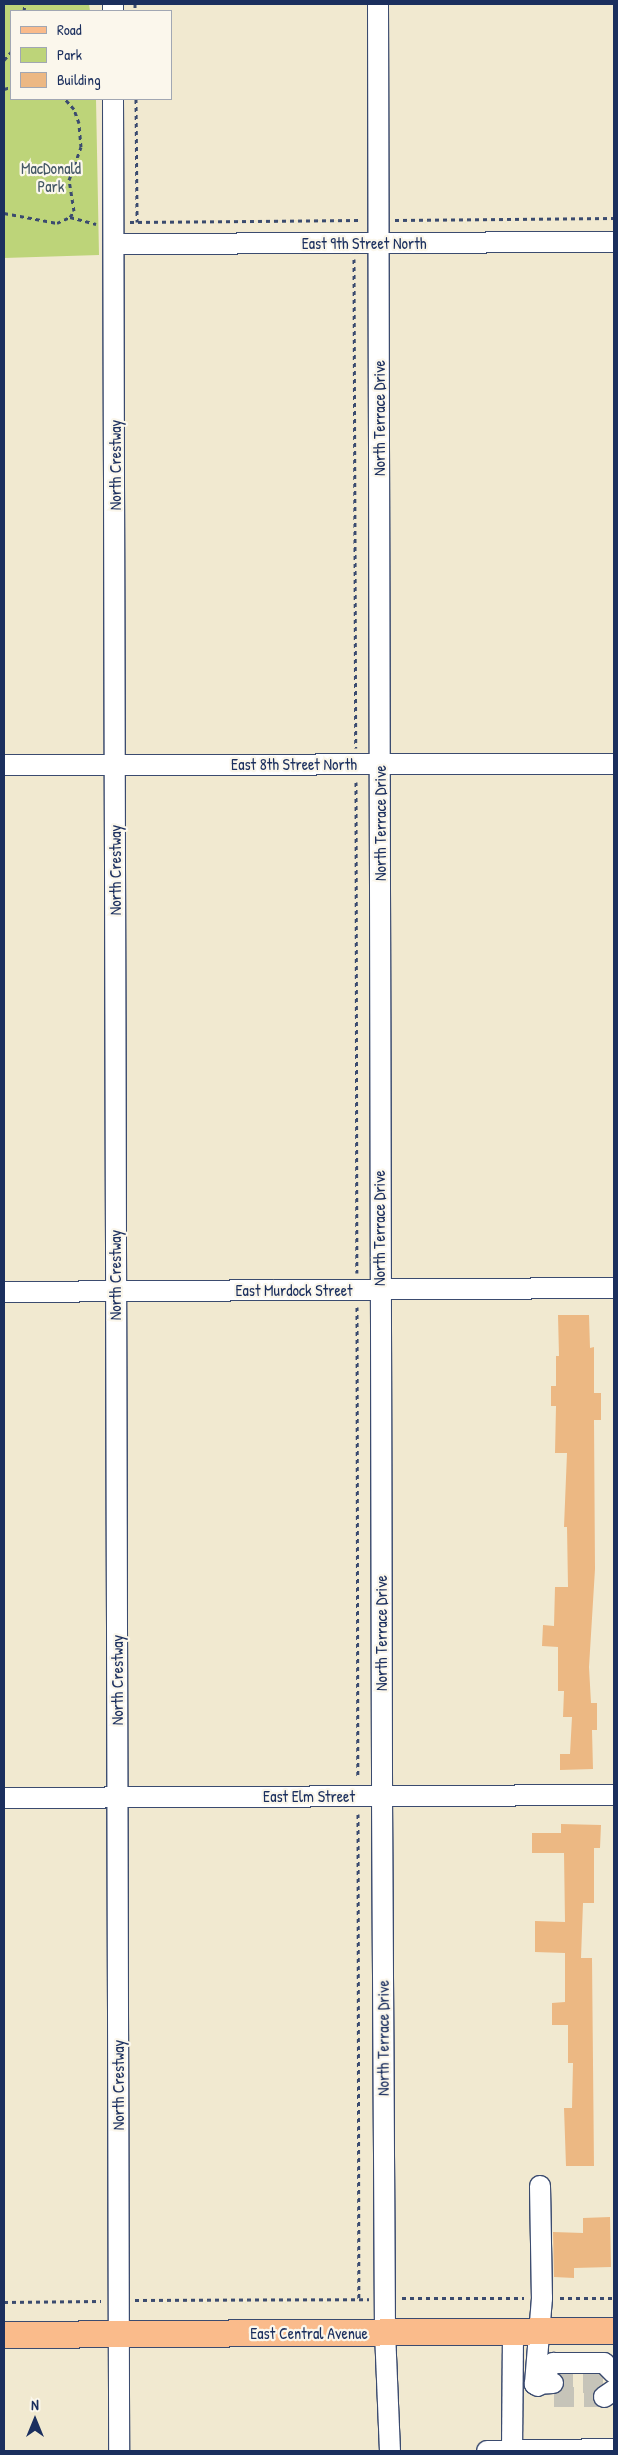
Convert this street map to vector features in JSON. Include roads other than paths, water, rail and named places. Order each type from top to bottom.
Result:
[{"type":"main road","name":"East Central Avenue","points":[[4,2334],[614,2331]]},
{"type":"street","name":"North Terrace Drive","points":[[378,4],[379,1289],[385,2332],[390,2451]]},
{"type":"street","name":"North Crestway","points":[[113,100],[119,2451]]},
{"type":"street","name":"East 9th Street North","points":[[114,237],[354,243],[614,242]]},
{"type":"street","name":"East 8th Street North","points":[[4,764],[614,764]]},
{"type":"street","name":"East Murdock Street","points":[[4,1292],[614,1288]]},
{"type":"street","name":"East Elm Street","points":[[4,1798],[614,1795]]},
{"type":"street","points":[[512,2451],[526,2332],[542,2298],[540,2186]]},
{"type":"street","points":[[526,2332],[548,2388],[553,2363],[604,2363],[610,2385]]},
{"type":"street","points":[[487,2451],[614,2449]]},
{"type":"tunnel","points":[[553,2383],[604,2383]]},
{"type":"tunnel","points":[[554,2397],[604,2397]]},
{"type":"park label","name":"MacDonald Park","points":[[51,177]]}]
